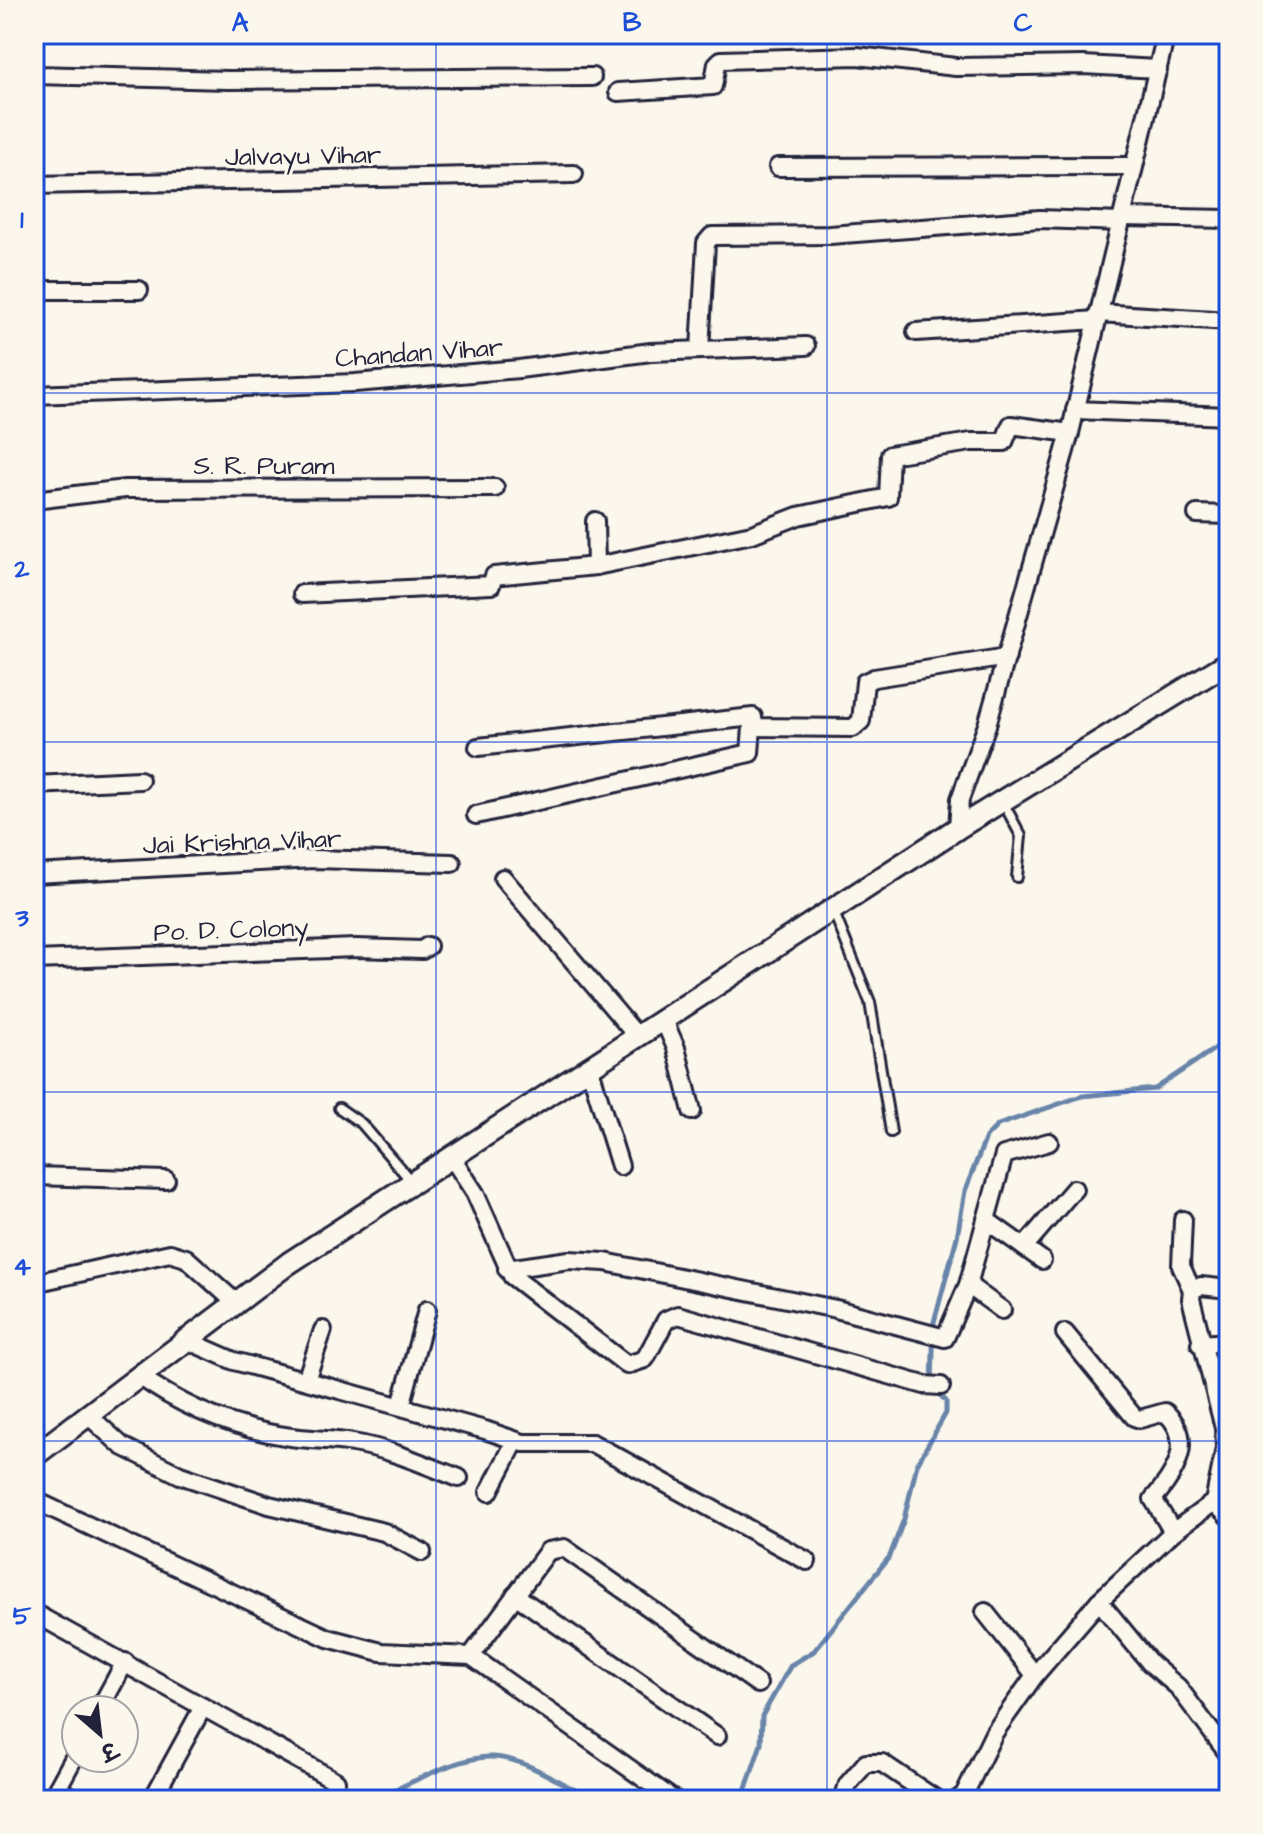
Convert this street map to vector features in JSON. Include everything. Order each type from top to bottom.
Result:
[{"type":"street","points":[[958,828],[960,799],[987,725],[1070,433],[1166,34]]},
{"type":"street","points":[[618,92],[713,86],[721,60],[857,56],[956,67],[1083,65],[1158,69]]},
{"type":"street","points":[[34,75],[228,80],[592,77]]},
{"type":"street","points":[[778,167],[1134,166]]},
{"type":"street","name":"Jalvayu Vihar","points":[[34,185],[574,174]]},
{"type":"street","points":[[700,350],[706,243],[712,236],[830,235],[1040,219],[1229,219]]},
{"type":"street","points":[[34,290],[139,290]]},
{"type":"street","points":[[916,332],[1098,316],[1229,321]]},
{"type":"street","name":"Chandan Vihar","points":[[34,395],[355,383],[700,350],[806,346]]},
{"type":"street","points":[[1075,410],[1229,416]]},
{"type":"street","points":[[302,594],[491,585],[494,576],[596,566],[752,534],[798,516],[888,497],[890,455],[971,442],[1004,442],[1011,425],[1070,433]]},
{"type":"street","name":"S. R. Puram","points":[[34,500],[125,489],[495,488]]},
{"type":"street","points":[[1197,514],[1229,515]]},
{"type":"street","points":[[595,521],[596,566]]},
{"type":"street","points":[[752,727],[853,728],[861,721],[865,682],[1007,657]]},
{"type":"street","points":[[34,1456],[184,1339],[411,1182],[958,828],[1229,662]]},
{"type":"street","points":[[476,815],[750,753],[753,717],[478,747]]},
{"type":"street","points":[[34,785],[140,780]]},
{"type":"street","name":"Jai Krishna Vihar","points":[[34,874],[314,859],[452,863]]},
{"type":"street","points":[[503,878],[636,1035]]},
{"type":"street","name":"Po. D. Colony","points":[[34,960],[356,948],[422,950],[428,946]]},
{"type":"street","points":[[663,1018],[676,1048],[692,1111]]},
{"type":"street","points":[[589,1066],[620,1166]]},
{"type":"street","points":[[507,1269],[569,1260],[605,1262],[836,1309],[945,1338],[968,1285],[1004,1155],[1049,1142]]},
{"type":"street","points":[[451,1156],[475,1193],[507,1269],[627,1365],[645,1359],[672,1314],[752,1333],[933,1386]]},
{"type":"street","points":[[34,1176],[166,1180]]},
{"type":"street","points":[[1024,1247],[1074,1189]]},
{"type":"street","points":[[986,1220],[1042,1260]]},
{"type":"street","points":[[957,1800],[964,1795],[994,1733],[1035,1675],[1099,1601],[1173,1532],[1214,1502],[1225,1475],[1224,1428],[1200,1344],[1192,1290],[1181,1266],[1183,1220]]},
{"type":"street","points":[[34,1283],[170,1253],[186,1258],[235,1302]]},
{"type":"street","points":[[968,1285],[1002,1310]]},
{"type":"street","points":[[1192,1290],[1201,1286],[1229,1289]]},
{"type":"street","points":[[401,1406],[427,1310]]},
{"type":"street","points":[[306,1380],[323,1330]]},
{"type":"street","points":[[1065,1333],[1134,1417],[1140,1419],[1165,1412],[1183,1440],[1183,1450],[1172,1472],[1153,1499],[1173,1532]]},
{"type":"street","points":[[184,1339],[234,1361],[401,1406],[515,1442],[592,1443],[807,1561]]},
{"type":"street","points":[[1200,1344],[1229,1342]]},
{"type":"street","points":[[138,1375],[174,1402],[218,1419],[289,1437],[353,1443],[397,1454],[459,1478]]},
{"type":"street","points":[[87,1414],[122,1446],[180,1475],[269,1505],[384,1532],[422,1552]]},
{"type":"street","points":[[489,1492],[515,1442]]},
{"type":"street","points":[[34,1500],[328,1638],[381,1652],[471,1656],[674,1800]]},
{"type":"street","points":[[1214,1502],[1229,1517]]},
{"type":"street","points":[[471,1656],[548,1551],[564,1548],[758,1684]]},
{"type":"street","points":[[515,1595],[717,1736]]},
{"type":"street","points":[[1099,1601],[1150,1663],[1178,1687],[1229,1755]]},
{"type":"street","points":[[985,1612],[1035,1675]]},
{"type":"street","points":[[37,1621],[125,1662],[336,1781]]},
{"type":"street","points":[[108,1694],[125,1662]]},
{"type":"street","points":[[152,1800],[203,1707]]},
{"type":"street","points":[[843,1800],[848,1784],[866,1763],[882,1763],[937,1800]]},
{"type":"street","points":[[65,1774],[54,1794],[77,1800]]},
{"type":"lane","points":[[1003,801],[1021,836],[1017,877]]},
{"type":"lane","points":[[833,909],[870,1002],[891,1132]]},
{"type":"lane","points":[[339,1108],[362,1124],[411,1182]]},
{"type":"waterway","points":[[932,1382],[934,1322],[957,1237],[965,1191],[986,1137],[998,1125],[1082,1096],[1155,1089],[1229,1039]]},
{"type":"waterway","points":[[742,1800],[761,1744],[762,1716],[791,1665],[814,1651],[890,1556],[904,1519],[917,1464],[946,1413],[946,1401],[937,1392]]},
{"type":"waterway","points":[[372,1800],[448,1766],[493,1757],[533,1768],[595,1800]]}]
